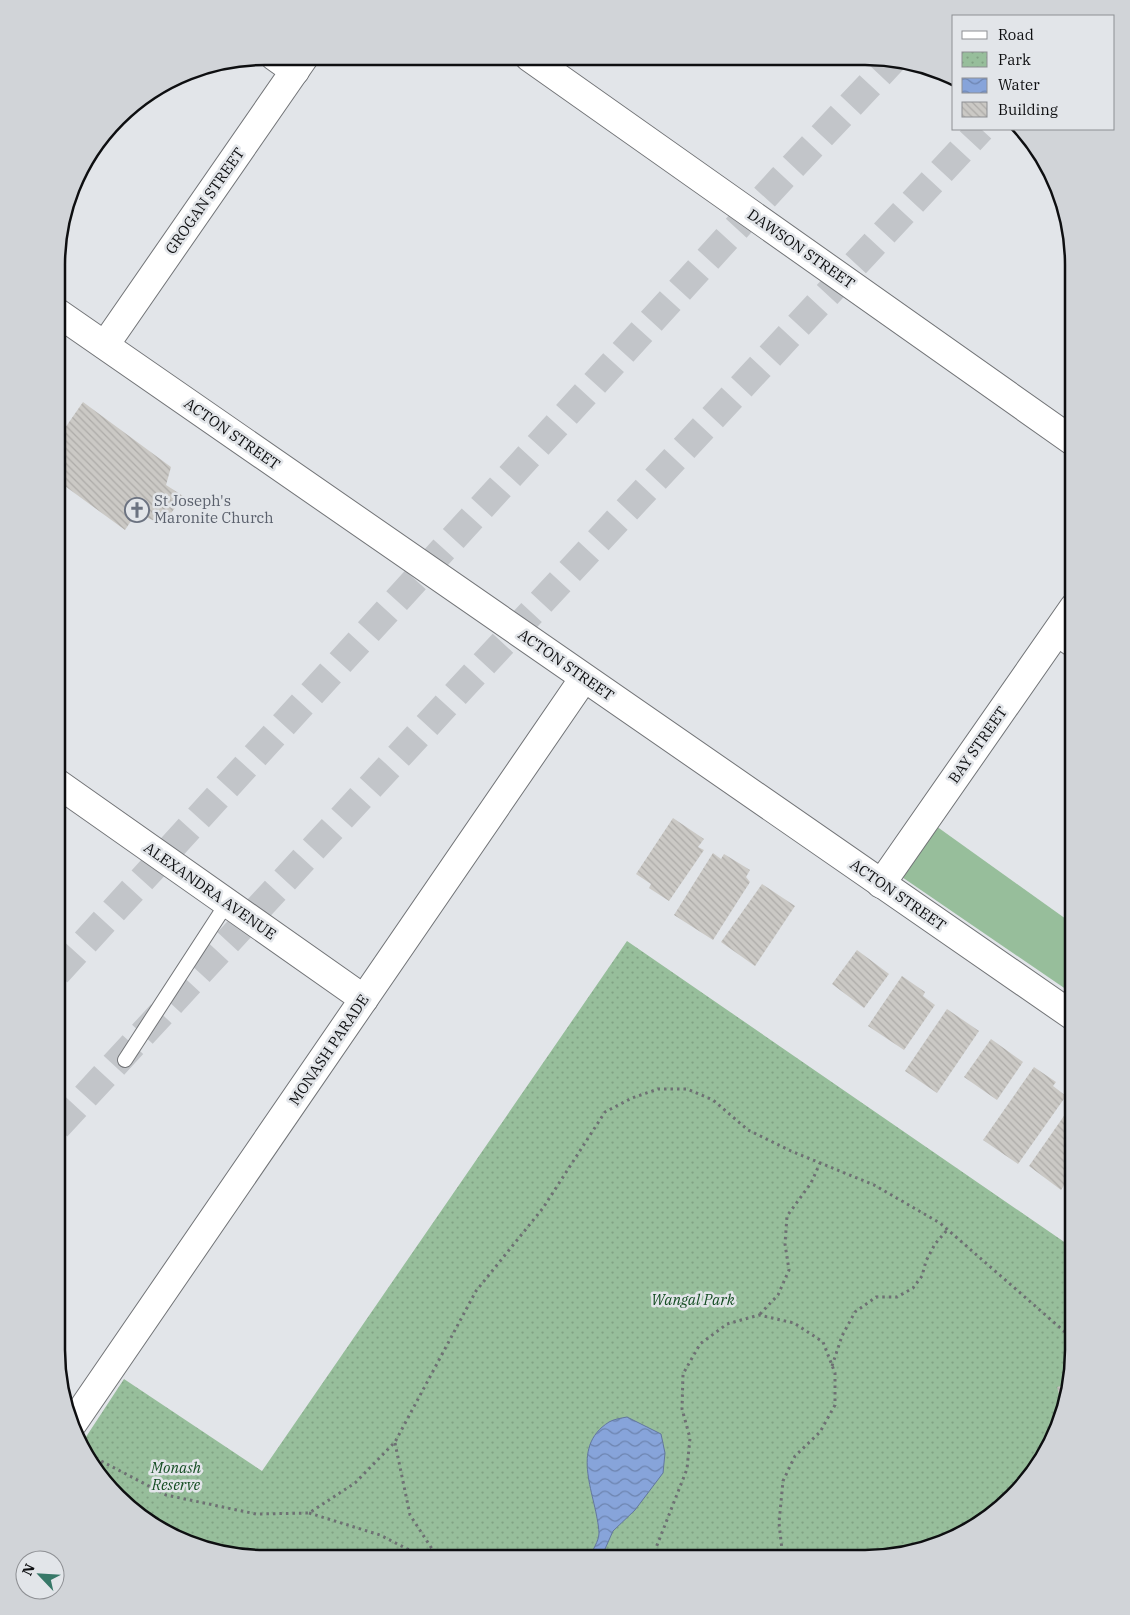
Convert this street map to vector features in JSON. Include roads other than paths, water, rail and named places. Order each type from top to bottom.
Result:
[{"type":"street","name":"GROGAN STREET","points":[[105,345],[288,65]]},
{"type":"street","name":"DAWSON STREET","points":[[539,65],[1065,436]]},
{"type":"street","name":"ACTON STREET","points":[[65,321],[105,345],[1065,1010]]},
{"type":"street","name":"BAY STREET","points":[[881,884],[1063,644]]},
{"type":"street","name":"MONASH PARADE","points":[[77,1417],[584,678]]},
{"type":"street","name":"ALEXANDRA AVENUE","points":[[65,789],[364,999]]},
{"type":"lane","points":[[125,1060],[228,903]]},
{"type":"water","points":[[627,1417],[661,1434],[665,1453],[663,1473],[635,1510],[613,1531],[605,1550],[593,1550],[599,1533],[590,1488],[587,1459],[590,1445],[597,1433],[609,1422]]},
{"type":"tunnel","points":[[65,964],[782,178],[887,66]]},
{"type":"tunnel","points":[[65,1118],[980,130]]},
{"type":"place","name":"St Joseph's Maronite Church","points":[[137,510]]},
{"type":"park label","name":"Wangal Park","points":[[693,1300]]},
{"type":"park label","name":"Monash Reserve","points":[[176,1476]]}]
